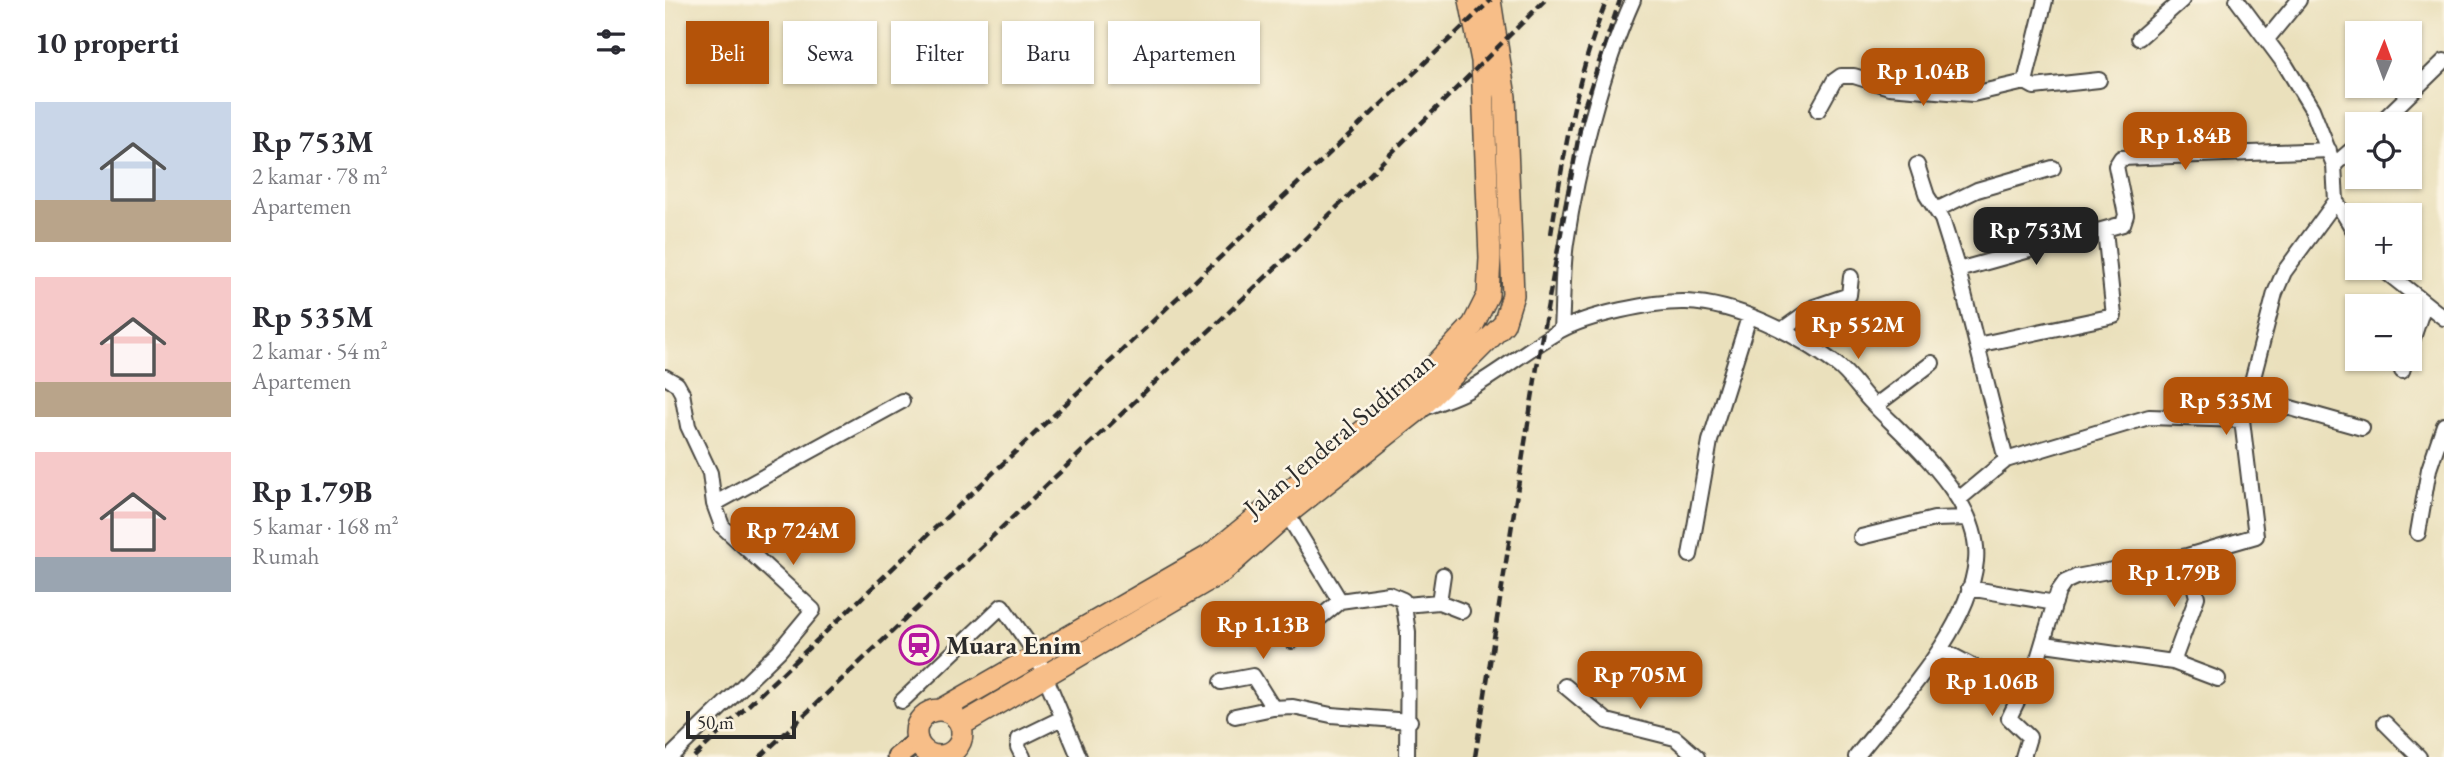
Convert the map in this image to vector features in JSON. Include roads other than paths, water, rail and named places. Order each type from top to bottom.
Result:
[{"type":"highway","name":"Jalan Jenderal Sudirman","points":[[958,746],[1040,663],[1209,556],[1412,403],[1473,325],[1488,295],[1482,61],[1470,0]]},
{"type":"highway","name":"Jalan Jenderal Sudirman","points":[[941,710],[1222,572],[1504,324],[1513,295],[1505,97],[1490,0]]},
{"type":"highway","points":[[941,710],[953,715],[958,746],[936,756],[925,751],[918,741],[921,720],[933,711],[941,710]]},
{"type":"main road","points":[[897,757],[918,741]]},
{"type":"street","points":[[1561,329],[1566,244],[1594,116],[1614,47],[1633,0]]},
{"type":"street","points":[[2025,82],[2045,0]]},
{"type":"street","points":[[2139,38],[2182,0]]},
{"type":"street","points":[[2237,0],[2267,39],[2312,110],[2334,165],[2336,201],[2345,216]]},
{"type":"street","points":[[2267,39],[2299,0]]},
{"type":"street","points":[[2391,112],[2444,61]]},
{"type":"street","points":[[1818,110],[1833,81],[1842,76],[1854,76],[1898,88],[1973,94],[2025,82],[2034,88],[2099,80]]},
{"type":"street","points":[[1958,271],[2123,224],[2126,215],[2116,166],[2121,158],[2329,150]]},
{"type":"street","points":[[2334,165],[2345,155]]},
{"type":"street","points":[[1917,165],[1958,271],[2006,460]]},
{"type":"street","points":[[1936,210],[1976,190],[2053,168]]},
{"type":"street","points":[[2023,757],[2029,737],[2009,718],[2045,644],[2062,586],[2076,577],[2187,556],[2257,535],[2242,420],[2275,293],[2284,272],[2336,201]]},
{"type":"street","points":[[1977,345],[2114,316],[2105,230]]},
{"type":"street","points":[[1782,330],[1814,307],[1849,295],[1851,277]]},
{"type":"street","points":[[2395,280],[2424,305],[2444,317]]},
{"type":"street","points":[[1412,403],[1469,390],[1520,353],[1561,329],[1637,306],[1686,302],[1749,317],[1782,330],[1838,365],[1904,434],[1959,499],[1968,518],[1976,559],[1969,588],[1940,649],[1856,757]]},
{"type":"street","points":[[2422,311],[2424,305]]},
{"type":"street","points":[[1690,555],[1710,442],[1749,317]]},
{"type":"street","points":[[1875,406],[1932,363]]},
{"type":"street","points":[[665,377],[681,389],[688,426],[710,473],[714,503],[722,526],[813,610],[779,651],[670,757]]},
{"type":"street","points":[[2248,396],[2362,428]]},
{"type":"street","points":[[714,503],[902,401]]},
{"type":"street","points":[[1959,499],[2006,460],[2149,416],[2242,420]]},
{"type":"street","points":[[2418,533],[2430,469],[2444,425]]},
{"type":"street","points":[[1287,514],[1340,601]]},
{"type":"street","points":[[1861,537],[1934,519],[1968,518]]},
{"type":"street","points":[[2173,662],[2197,597],[2187,556]]},
{"type":"street","points":[[1439,603],[1443,575]]},
{"type":"street","points":[[1969,588],[2055,603]]},
{"type":"street","points":[[1292,641],[1340,601],[1389,594],[1398,597],[1405,605],[1409,721],[1407,757]]},
{"type":"street","points":[[1405,605],[1439,603],[1462,611]]},
{"type":"street","points":[[902,701],[1002,606],[1040,663],[1079,757]]},
{"type":"street","points":[[2045,644],[2173,662],[2218,679]]},
{"type":"street","points":[[1940,649],[1976,668],[2026,683]]},
{"type":"street","points":[[1221,682],[1253,676],[1273,708]]},
{"type":"street","points":[[1565,686],[1608,720],[1675,738],[1697,757]]},
{"type":"street","points":[[1235,716],[1273,708],[1409,721]]},
{"type":"street","points":[[1023,757],[1018,747],[1019,739],[1062,718]]},
{"type":"street","points":[[2385,723],[2419,757]]},
{"type":"railway","points":[[694,757],[1491,0]]},
{"type":"railway","points":[[760,757],[1289,255],[1545,0]]},
{"type":"railway","points":[[1551,234],[1579,86],[1607,0]]},
{"type":"railway","points":[[1475,757],[1541,342],[1584,107],[1620,0]]},
{"type":"place","name":"Muara Enim","points":[[919,645]]}]
